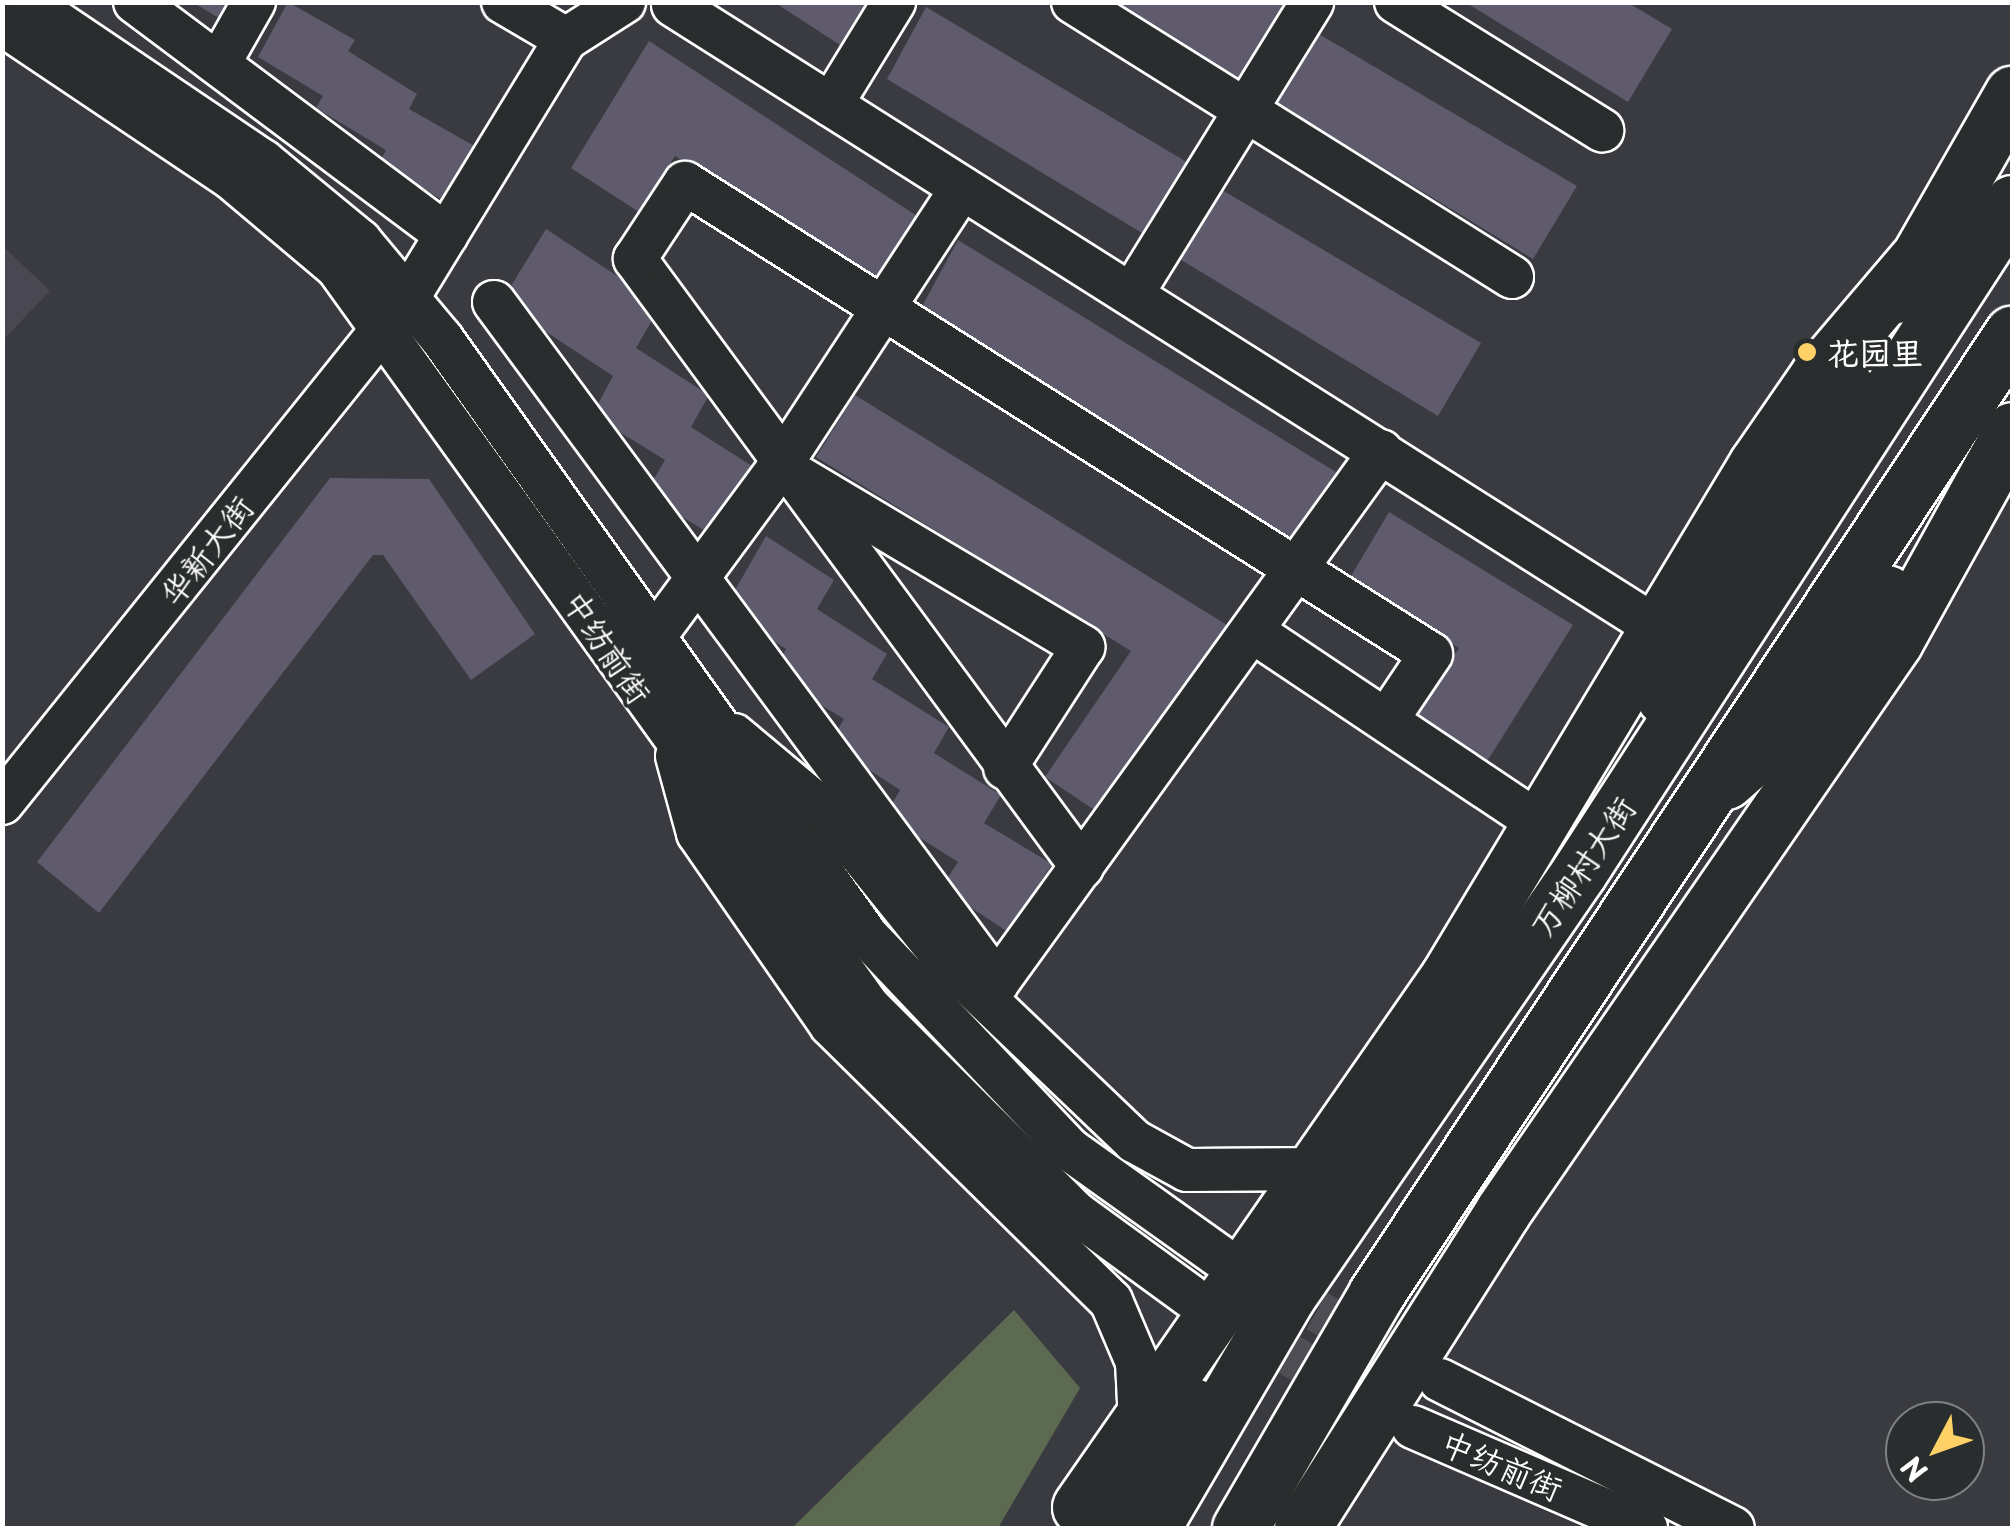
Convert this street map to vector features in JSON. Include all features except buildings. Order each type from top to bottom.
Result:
[{"type":"main road","points":[[1579,872],[1671,681],[1823,434],[1915,261],[2012,94]]},
{"type":"main road","name":"万柳村大街","points":[[1152,1528],[1287,1298],[1579,872],[2012,203]]},
{"type":"main road","points":[[1068,1528],[1319,1169],[1545,826],[1654,626],[1818,375],[1915,261]]},
{"type":"main road","points":[[1240,1528],[1343,1350],[1720,786],[2012,334]]},
{"type":"main road","points":[[1720,786],[1787,727],[2012,429]]},
{"type":"main road","points":[[1302,1528],[1503,1210],[1885,656],[2012,429]]},
{"type":"main road","points":[[1090,1528],[1287,1298]]},
{"type":"main road","points":[[1268,1528],[1343,1350]]},
{"type":"street","points":[[27,2],[316,202],[396,311],[654,637],[866,936],[942,1023],[1070,1149],[1219,1256]]},
{"type":"street","points":[[135,2],[221,60],[446,234]]},
{"type":"street","points":[[221,60],[254,2]]},
{"type":"street","points":[[503,2],[566,39],[624,2]]},
{"type":"street","points":[[832,105],[894,2]]},
{"type":"street","points":[[1073,2],[1512,277]]},
{"type":"street","points":[[1132,294],[1312,2]]},
{"type":"street","points":[[1396,2],[1602,130]]},
{"type":"street","points":[[673,6],[1654,626]]},
{"type":"street","name":"中纺前街","points":[[2,24],[291,222],[396,311],[674,746],[869,1007],[934,1078],[1076,1214],[1192,1297]]},
{"type":"street","name":"华新大街","points":[[2,803],[396,311],[566,39]]},
{"type":"street","points":[[1082,867],[780,466],[635,259],[684,183],[1430,654],[1388,718]]},
{"type":"street","points":[[654,637],[780,466],[962,188]]},
{"type":"street","points":[[494,302],[997,983],[1300,571],[1381,451]]},
{"type":"street","points":[[780,466],[1083,646],[1004,768]]},
{"type":"street","points":[[1255,632],[1545,826]]},
{"type":"street","points":[[716,722],[827,813],[950,964],[1134,1141],[1187,1170],[1319,1169]]},
{"type":"street","points":[[674,746],[698,833],[831,1026],[1112,1300],[1137,1362],[1140,1423]]},
{"type":"street","points":[[1440,1380],[1734,1528]]},
{"type":"street","name":"中纺前街","points":[[1413,1426],[1646,1528]]},
{"type":"shaded area","points":[[3,246],[50,291],[2,340]]},
{"type":"green space","points":[[1014,1310],[1080,1388],[998,1528],[792,1528]]},
{"type":"tunnel","points":[[1262,1280],[1435,1378]]},
{"type":"tunnel","points":[[1235,1323],[1355,1393]]},
{"type":"place","name":"花园里","points":[[1807,352]]}]
